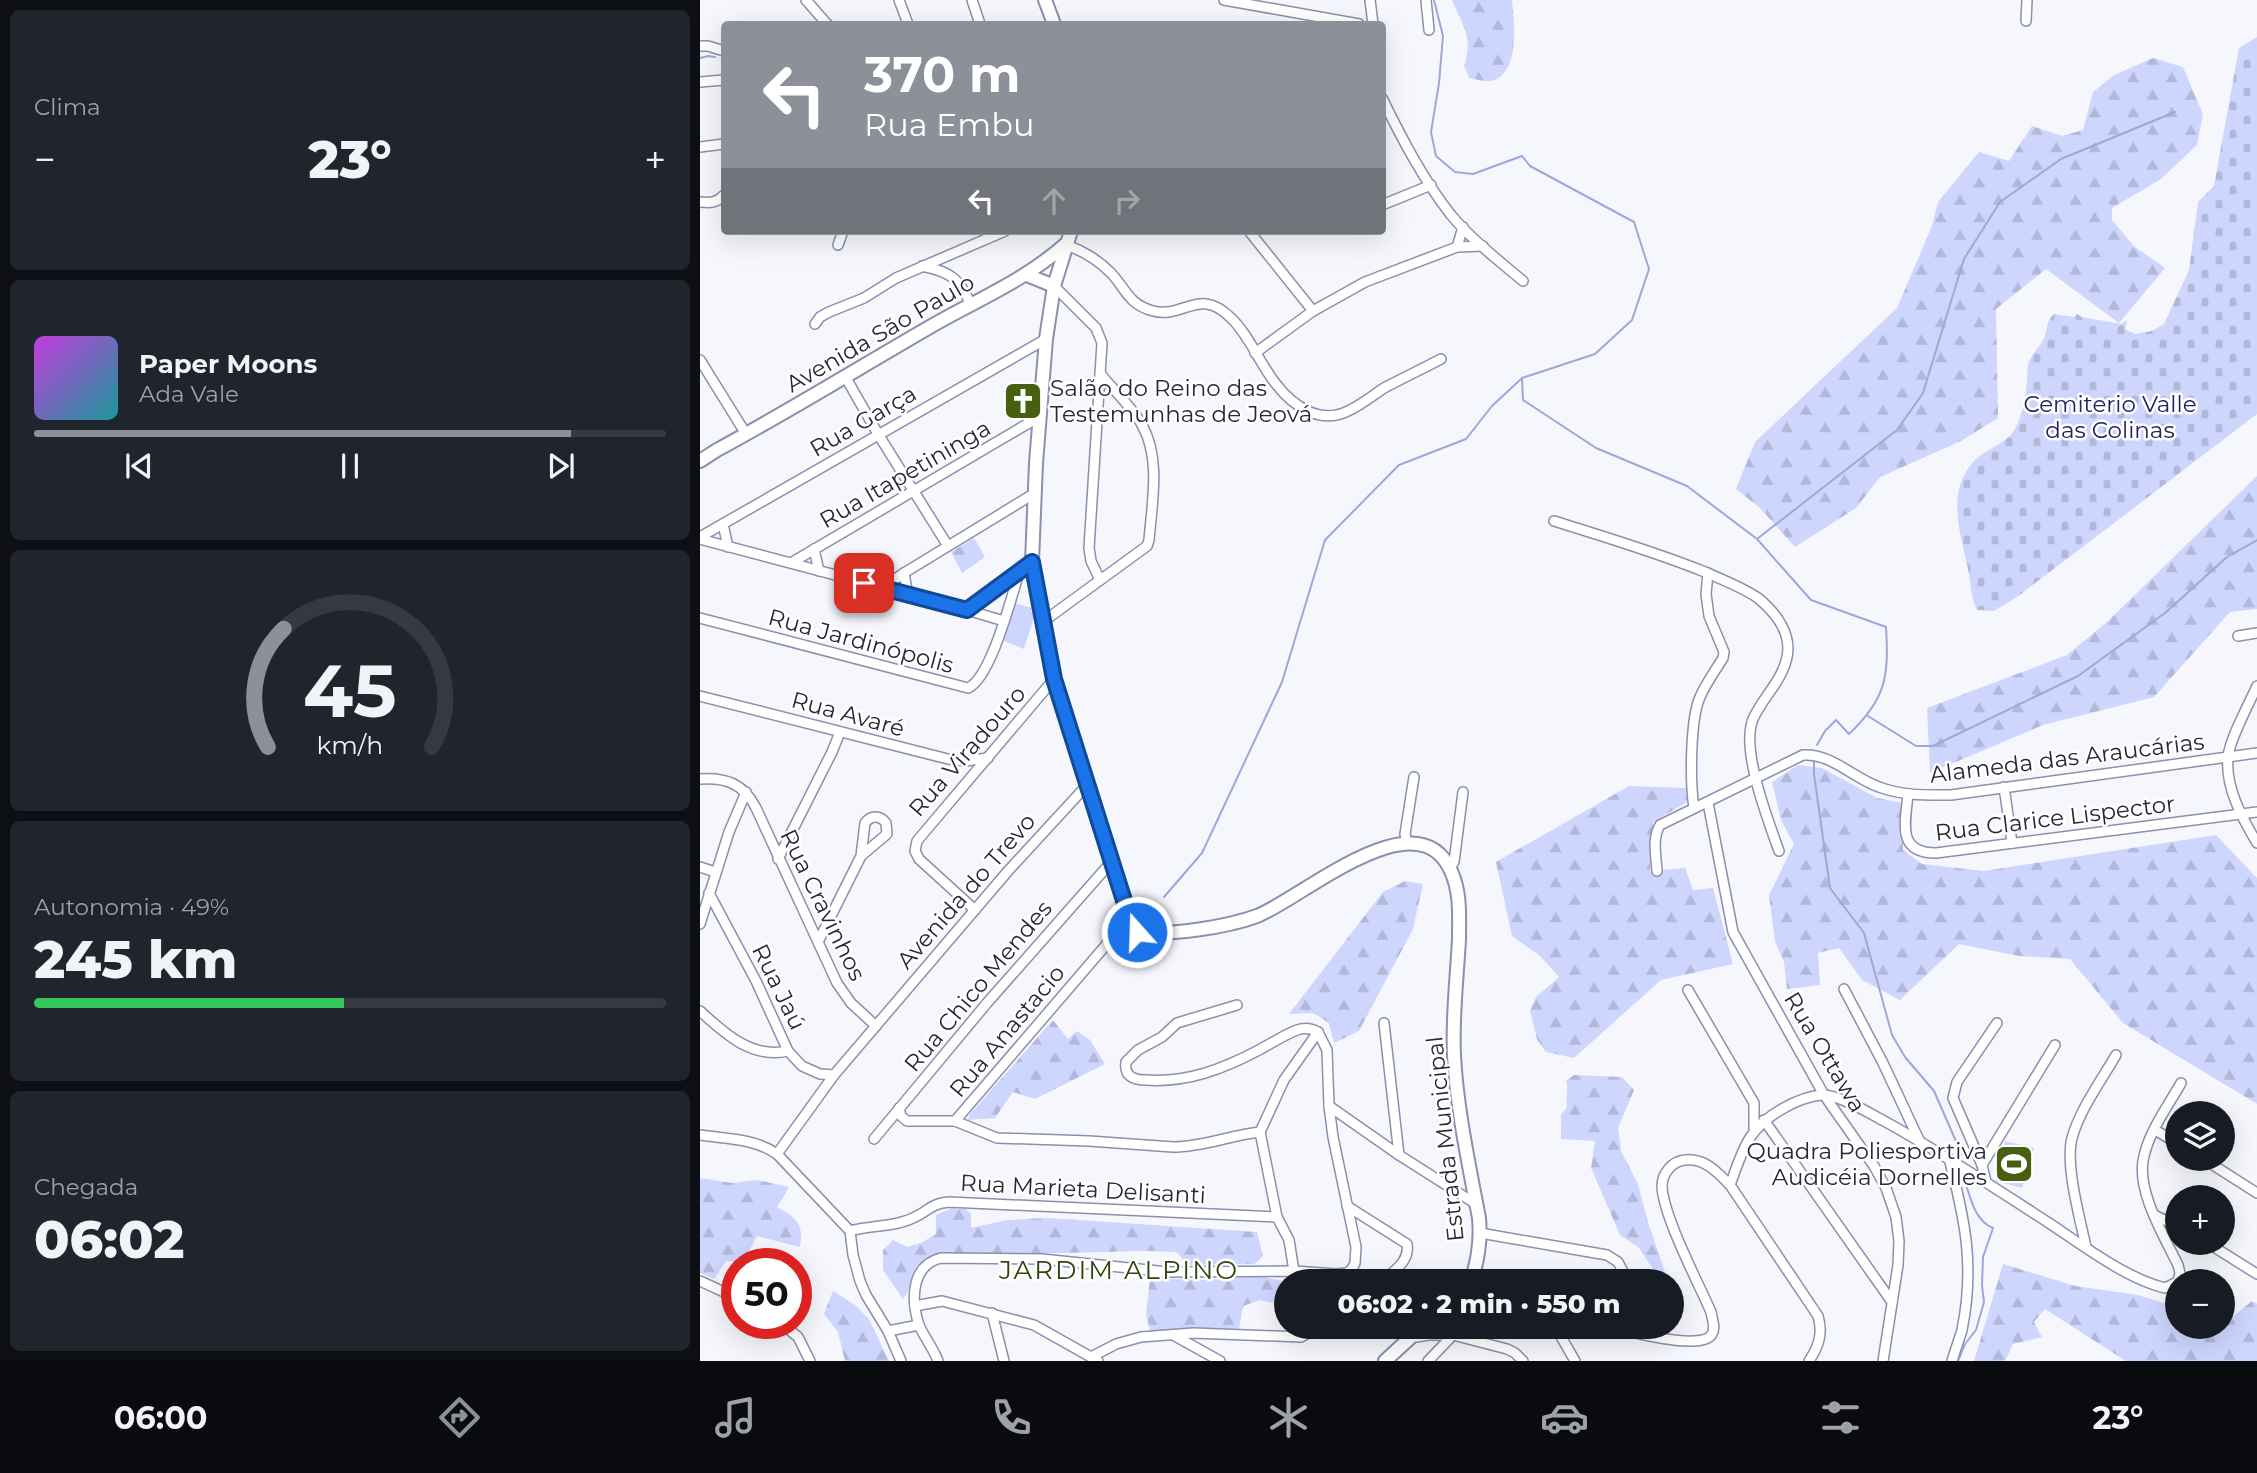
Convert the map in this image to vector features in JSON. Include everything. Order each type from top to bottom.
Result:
[{"type":"main road","points":[[1045,0],[1053,21]]},
{"type":"main road","points":[[1068,240],[1054,286],[1046,339],[1032,562],[1054,679],[1133,929],[1142,933],[1174,932],[1256,916],[1321,878],[1389,846],[1407,843],[1429,848],[1450,868]]},
{"type":"main road","name":"Avenida São Paulo","points":[[700,461],[971,304],[1027,275],[1068,240]]},
{"type":"main road","points":[[1027,275],[1054,286]]},
{"type":"main road","name":"Estrada Municipal","points":[[1450,868],[1457,886],[1460,912],[1454,1055],[1480,1233],[1474,1269]]},
{"type":"main road","points":[[1385,1361],[1407,1339]]},
{"type":"street","points":[[806,0],[824,21]]},
{"type":"street","points":[[972,0],[979,21]]},
{"type":"street","points":[[1224,0],[1342,21]]},
{"type":"street","points":[[1370,0],[1373,21]]},
{"type":"street","points":[[1426,0],[1429,30]]},
{"type":"street","points":[[2026,21],[2027,0]]},
{"type":"street","points":[[898,1],[907,21]]},
{"type":"street","points":[[700,46],[721,50]]},
{"type":"street","points":[[700,82],[721,80]]},
{"type":"street","points":[[713,81],[721,85]]},
{"type":"street","points":[[1387,116],[1452,216],[1523,281]]},
{"type":"street","points":[[700,147],[721,144]]},
{"type":"street","points":[[1386,203],[1431,185]]},
{"type":"street","points":[[700,202],[710,203],[721,198]]},
{"type":"street","points":[[1457,247],[1463,227]]},
{"type":"street","points":[[838,245],[842,235]]},
{"type":"street","points":[[815,324],[829,312],[864,298],[896,278],[995,235]]},
{"type":"street","points":[[1252,235],[1313,311]]},
{"type":"street","points":[[1068,240],[1113,275],[1126,295],[1150,310],[1166,313],[1199,303],[1216,305],[1233,319],[1276,385],[1296,406],[1321,416],[1347,412],[1403,377],[1441,359]]},
{"type":"street","points":[[1255,353],[1313,311],[1365,282],[1457,247],[1483,246]]},
{"type":"street","points":[[921,266],[943,270],[953,277],[960,283],[971,304]]},
{"type":"street","points":[[1054,286],[1096,328],[1102,343],[1089,548],[1091,561],[1100,580]]},
{"type":"street","name":"Rua Garça","points":[[700,538],[1046,339]]},
{"type":"street","points":[[700,359],[746,434]]},
{"type":"street","points":[[1044,621],[1147,545],[1149,540],[1153,489],[1151,445],[1142,423],[1100,373]]},
{"type":"street","points":[[846,378],[878,435],[948,546]]},
{"type":"street","name":"Rua Itapetininga","points":[[790,564],[1039,417]]},
{"type":"street","points":[[882,589],[1035,493]]},
{"type":"street","points":[[1554,520],[1680,562],[1734,584],[1758,599],[1783,626],[1788,642],[1787,656],[1782,673],[1752,721],[1750,751],[1779,850]]},
{"type":"street","points":[[723,524],[728,547]]},
{"type":"street","points":[[700,538],[1004,621]]},
{"type":"street","points":[[814,549],[819,571]]},
{"type":"street","points":[[967,610],[1032,562]]},
{"type":"street","points":[[904,573],[908,596]]},
{"type":"street","name":"Rua Jardinópolis","points":[[700,618],[968,688],[983,674],[1019,573]]},
{"type":"street","points":[[1694,808],[1691,772],[1696,711],[1699,698],[1724,652],[1709,616],[1706,594],[1708,573]]},
{"type":"street","points":[[2238,636],[2257,633]]},
{"type":"street","name":"Rua Viradouro","points":[[975,910],[925,864],[915,850],[921,835],[1054,679]]},
{"type":"street","points":[[2256,691],[2228,757],[2230,782],[2241,815],[2257,843]]},
{"type":"street","name":"Rua Avaré","points":[[700,695],[948,760],[988,758]]},
{"type":"street","points":[[778,859],[840,732]]},
{"type":"street","name":"Alameda das Araucárias","points":[[1657,871],[1657,830],[1660,825],[1803,755],[1815,754],[1824,757],[1865,782],[1908,795],[1951,795],[2257,753]]},
{"type":"street","points":[[1407,843],[1405,834],[1414,778]]},
{"type":"street","points":[[700,779],[727,780],[746,792],[715,872],[700,924]]},
{"type":"street","name":"Avenida do Trevo","points":[[777,1154],[834,1076],[975,910],[1088,783]]},
{"type":"street","points":[[2004,787],[2012,843]]},
{"type":"street","name":"Rua Cravinhos","points":[[746,792],[844,995],[876,1026]]},
{"type":"street","points":[[1450,868],[1454,862],[1463,792]]},
{"type":"street","name":"Rua Clarice Lispector","points":[[1908,795],[1905,827],[1908,843],[1924,853],[2257,812]]},
{"type":"street","name":"Rua Ottawa","points":[[1708,803],[1733,932],[1824,1095],[1874,1166],[1886,1188],[1896,1217],[1898,1265],[1883,1361]]},
{"type":"street","points":[[819,940],[861,856]]},
{"type":"street","name":"Rua Chico Mendes","points":[[874,1139],[987,1003],[1113,860]]},
{"type":"street","points":[[700,867],[715,872]]},
{"type":"street","name":"Rua Jaú","points":[[709,892],[756,981],[788,1051],[802,1066],[814,1072],[834,1076]]},
{"type":"street","name":"Rua Anastacio","points":[[899,1108],[901,1116],[907,1121],[955,1121],[1130,917]]},
{"type":"street","points":[[1844,989],[1884,1063],[1919,1140]]},
{"type":"street","points":[[1688,990],[1754,1103],[1767,1118],[1892,1302]]},
{"type":"street","points":[[1237,1004],[1177,1023],[1162,1037],[1132,1055],[1126,1062],[1126,1072],[1130,1077],[1139,1080],[1188,1078],[1242,1059],[1296,1030],[1307,1028],[1318,1032],[1327,1050],[1333,1137],[1356,1247],[1352,1269]]},
{"type":"street","points":[[700,1011],[725,1033],[752,1049],[771,1054],[788,1051]]},
{"type":"street","points":[[1384,1023],[1399,1155]]},
{"type":"street","points":[[1986,1182],[1982,1165],[1953,1098],[1957,1082],[1997,1023]]},
{"type":"street","points":[[1294,1269],[1289,1240],[1277,1217],[1261,1132],[1290,1070],[1318,1032]]},
{"type":"street","points":[[1982,1165],[2055,1045]]},
{"type":"street","points":[[2086,1247],[2073,1173],[2071,1140],[2078,1122],[2116,1055]]},
{"type":"street","points":[[2179,1269],[2146,1192],[2143,1158],[2181,1083]]},
{"type":"street","points":[[1730,1185],[1742,1151],[1754,1129],[1767,1118],[1801,1100],[1824,1095],[1868,1113],[1919,1140],[2086,1247],[2141,1280],[2165,1288]]},
{"type":"street","points":[[1754,1103],[1754,1129]]},
{"type":"street","points":[[1329,1106],[1476,1204]]},
{"type":"street","points":[[955,1121],[997,1138],[1173,1147],[1186,1147],[1261,1132]]},
{"type":"street","points":[[2155,1130],[2165,1136]]},
{"type":"street","points":[[700,1135],[759,1143],[777,1154],[850,1231],[860,1281],[888,1331],[901,1361]]},
{"type":"street","points":[[1949,1158],[1963,1217],[1969,1259],[1963,1322],[1952,1361]]},
{"type":"street","points":[[1681,1339],[1694,1342],[1708,1339],[1713,1332],[1711,1312],[1673,1224],[1663,1195],[1662,1183],[1666,1172],[1675,1163],[1696,1160],[1715,1169],[1730,1185],[1818,1316],[1821,1331],[1810,1361]]},
{"type":"street","points":[[2222,1171],[2257,1193]]},
{"type":"street","name":"Rua Marieta Delisanti","points":[[850,1231],[897,1223],[916,1217],[932,1205],[949,1202],[1277,1217]]},
{"type":"street","points":[[1348,1206],[1407,1244],[1405,1260],[1396,1269]]},
{"type":"street","points":[[2154,1215],[2165,1220]]},
{"type":"street","points":[[1480,1233],[1607,1255],[1618,1262],[1622,1269]]},
{"type":"street","points":[[2227,1255],[2257,1274]]},
{"type":"street","points":[[938,1361],[919,1325],[915,1306],[916,1287],[923,1267],[933,1260],[1042,1259],[1168,1272],[1274,1271]]},
{"type":"street","points":[[700,1281],[721,1291]]},
{"type":"street","points":[[915,1306],[942,1300],[1034,1325],[1094,1359],[1128,1340],[1193,1333],[1274,1336]]},
{"type":"street","points":[[992,1313],[1004,1361]]},
{"type":"street","points":[[888,1331],[919,1325]]},
{"type":"street","points":[[1175,1336],[1220,1361]]},
{"type":"street","points":[[799,1339],[810,1361]]},
{"type":"street","points":[[1428,1361],[1449,1339]]},
{"type":"street","points":[[1468,1339],[1507,1349],[1523,1361]]},
{"type":"street","points":[[1562,1339],[1575,1361]]},
{"type":"green space","points":[[1452,0],[1512,0],[1514,46],[1507,68],[1501,76],[1491,81],[1469,78],[1464,66],[1467,39]]},
{"type":"green space","name":"Cemiterio Valle das Colinas","points":[[2257,37],[2257,414],[2017,597],[1994,611],[1977,610],[1972,596],[1958,516],[1957,501],[1965,474],[1974,461],[2014,431],[2024,402],[2028,365],[2054,314],[2074,317],[2077,314],[2121,324],[2127,320],[2125,329],[2135,334],[2152,331],[2164,324],[2189,270],[2198,202],[2214,186],[2239,48]]},
{"type":"green space","points":[[2153,58],[2183,67],[2203,114],[2197,145],[2161,179],[2112,208],[2112,220],[2135,247],[2165,268],[2119,323],[2046,269],[1996,309],[1998,418],[1961,441],[1880,477],[1856,508],[1795,547],[1760,508],[1736,489],[1755,442],[1897,308],[1932,226],[1938,202],[1979,152],[2009,161],[2032,126],[2062,136],[2083,130],[2093,92],[2114,75]]},
{"type":"green space","points":[[2257,476],[2257,609],[2230,612],[2154,697],[2043,725],[1930,773],[1927,708],[2067,655],[2108,621]]},
{"type":"green space","points":[[974,538],[985,557],[962,573],[951,552]]},
{"type":"green space","points":[[1014,603],[1032,608],[1031,612],[1035,614],[1024,649],[1004,641]]},
{"type":"green space","points":[[1798,765],[1822,768],[1877,798],[1903,803],[1903,850],[1922,864],[1984,871],[2216,835],[2257,878],[2257,1104],[2123,1023],[2070,959],[2019,956],[1959,944],[1900,1000],[1862,980],[1839,948],[1818,953],[1820,985],[1787,989],[1784,962],[1775,942],[1769,895],[1794,844],[1781,820],[1772,782]]},
{"type":"green space","points":[[1629,786],[1686,788],[1687,802],[1653,822],[1650,871],[1685,868],[1693,890],[1713,888],[1733,964],[1661,980],[1574,1058],[1546,1052],[1537,1039],[1530,1011],[1536,997],[1559,977],[1540,956],[1512,936],[1496,862]]},
{"type":"green space","points":[[1405,881],[1423,884],[1413,929],[1359,1031],[1334,1043],[1329,1023],[1313,1013],[1289,1014],[1383,892]]},
{"type":"green space","points":[[1053,1020],[1068,1039],[1077,1031],[1090,1040],[1105,1064],[1035,1099],[1013,1092],[995,1118],[968,1120],[970,1114]]},
{"type":"green space","points":[[1574,1075],[1622,1077],[1634,1090],[1618,1128],[1621,1151],[1638,1184],[1664,1269],[1653,1269],[1639,1248],[1620,1235],[1591,1168],[1595,1141],[1561,1139],[1561,1115],[1567,1107],[1566,1081]]},
{"type":"green space","name":"Quadra Poliesportiva Audicéia Dornelles","points":[[2005,1141],[2034,1148],[2022,1188],[1996,1181]]},
{"type":"green space","points":[[700,1178],[732,1183],[757,1180],[789,1187],[777,1207],[798,1222],[801,1233],[800,1247],[757,1236],[751,1248],[721,1248],[721,1268],[714,1279],[700,1273]]},
{"type":"green space","points":[[952,1208],[966,1209],[971,1214],[971,1228],[1007,1220],[1049,1218],[1257,1232],[1263,1256],[1255,1264],[1187,1265],[1177,1252],[928,1256],[916,1267],[903,1299],[883,1270],[883,1250],[893,1240],[907,1247],[936,1234],[936,1215]]},
{"type":"green space","points":[[2003,1264],[2075,1286],[2138,1295],[2165,1303],[2165,1339],[2235,1339],[2235,1315],[2252,1301],[2257,1304],[2257,1361],[2126,1361],[2045,1309],[2034,1322],[2042,1337],[2013,1344],[2005,1361],[1974,1361]]},
{"type":"green space","points":[[1261,1276],[1274,1279],[1274,1303],[1260,1300],[1243,1306],[1239,1329],[1150,1331],[1146,1314],[1150,1278],[1209,1280]]},
{"type":"green space","points":[[833,1291],[855,1305],[869,1319],[889,1361],[845,1361],[838,1332],[824,1314]]},
{"type":"waterway","points":[[1434,0],[1443,36],[1431,132],[1436,156],[1455,172],[1473,174],[1522,156],[1530,166],[1634,222],[1649,269],[1632,320],[1595,354],[1522,378],[1523,400],[1596,448],[1687,486],[1757,539],[1811,600],[1886,627],[1885,674],[1878,698],[1871,710],[1849,734],[1836,720],[1825,731],[1817,745]]},
{"type":"waterway","points":[[700,58],[715,57]]},
{"type":"waterway","points":[[1757,539],[1897,430],[1923,393],[1964,259],[2000,202],[2061,159],[2175,112]]},
{"type":"waterway","points":[[1164,897],[1202,853],[1282,682],[1325,540],[1399,465],[1466,439],[1492,406],[1521,379]]},
{"type":"waterway","points":[[1868,716],[1916,746],[1933,746],[2078,676],[2165,613],[2227,557],[2257,540]]},
{"type":"waterway","points":[[1814,761],[1830,888],[1864,933],[1892,1035],[1905,1057],[1934,1091],[1962,1155]]},
{"type":"waterway","points":[[1958,1361],[1965,1344],[1976,1330],[1984,1302],[1983,1257],[1993,1228],[1978,1215],[1965,1182]]},
{"type":"place","name":"Salão do Reino das Testemunhas de Jeová","points":[[1023,401]]},
{"type":"place","name":"Quadra Poliesportiva Audicéia Dornelles","points":[[2014,1164]]},
{"type":"district","name":"JARDIM ALPINO","points":[[1119,1270]]},
{"type":"route","points":[[864,583],[967,610],[1032,562],[1054,679],[1133,929],[1137,932]]}]
